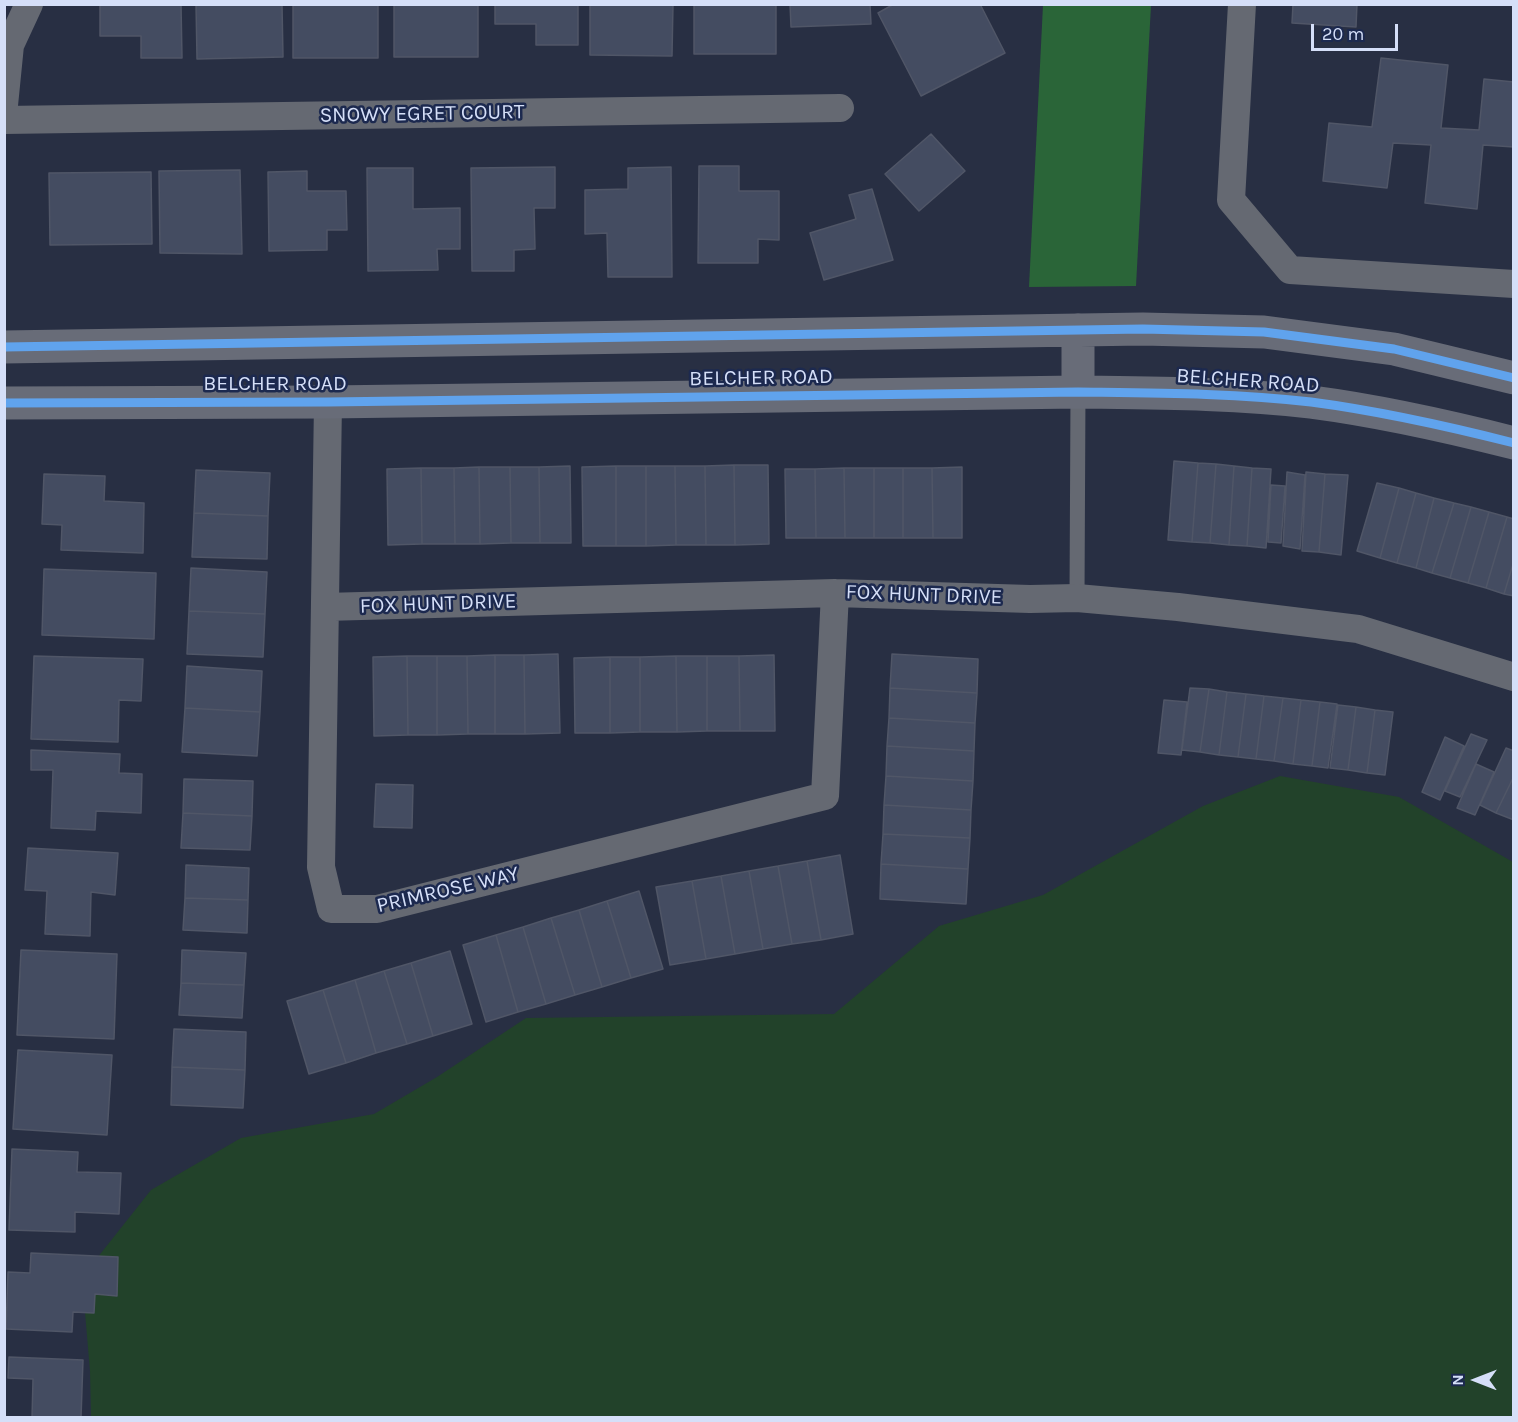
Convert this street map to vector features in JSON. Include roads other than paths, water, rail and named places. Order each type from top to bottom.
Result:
[{"type":"main road","name":"BELCHER ROAD","points":[[4,347],[1143,329],[1264,332],[1394,350],[1514,378]]},
{"type":"main road","points":[[1078,330],[1078,392]]},
{"type":"main road","name":"BELCHER ROAD","points":[[4,403],[328,402],[1078,392],[1194,394],[1311,402],[1428,421],[1514,443]]},
{"type":"street","points":[[4,105],[10,45],[29,4]]},
{"type":"street","points":[[1242,4],[1231,201],[1290,270],[1514,284]]},
{"type":"street","name":"SNOWY EGRET COURT","points":[[4,120],[840,108]]},
{"type":"street","name":"PRIMROSE WAY","points":[[328,402],[321,867],[331,909],[377,909],[825,796],[835,593]]},
{"type":"street","name":"FOX HUNT DRIVE","points":[[325,607],[835,593],[1030,599],[1077,598],[1178,607],[1358,629],[1514,677]]},
{"type":"lane","points":[[1077,598],[1078,392]]}]
